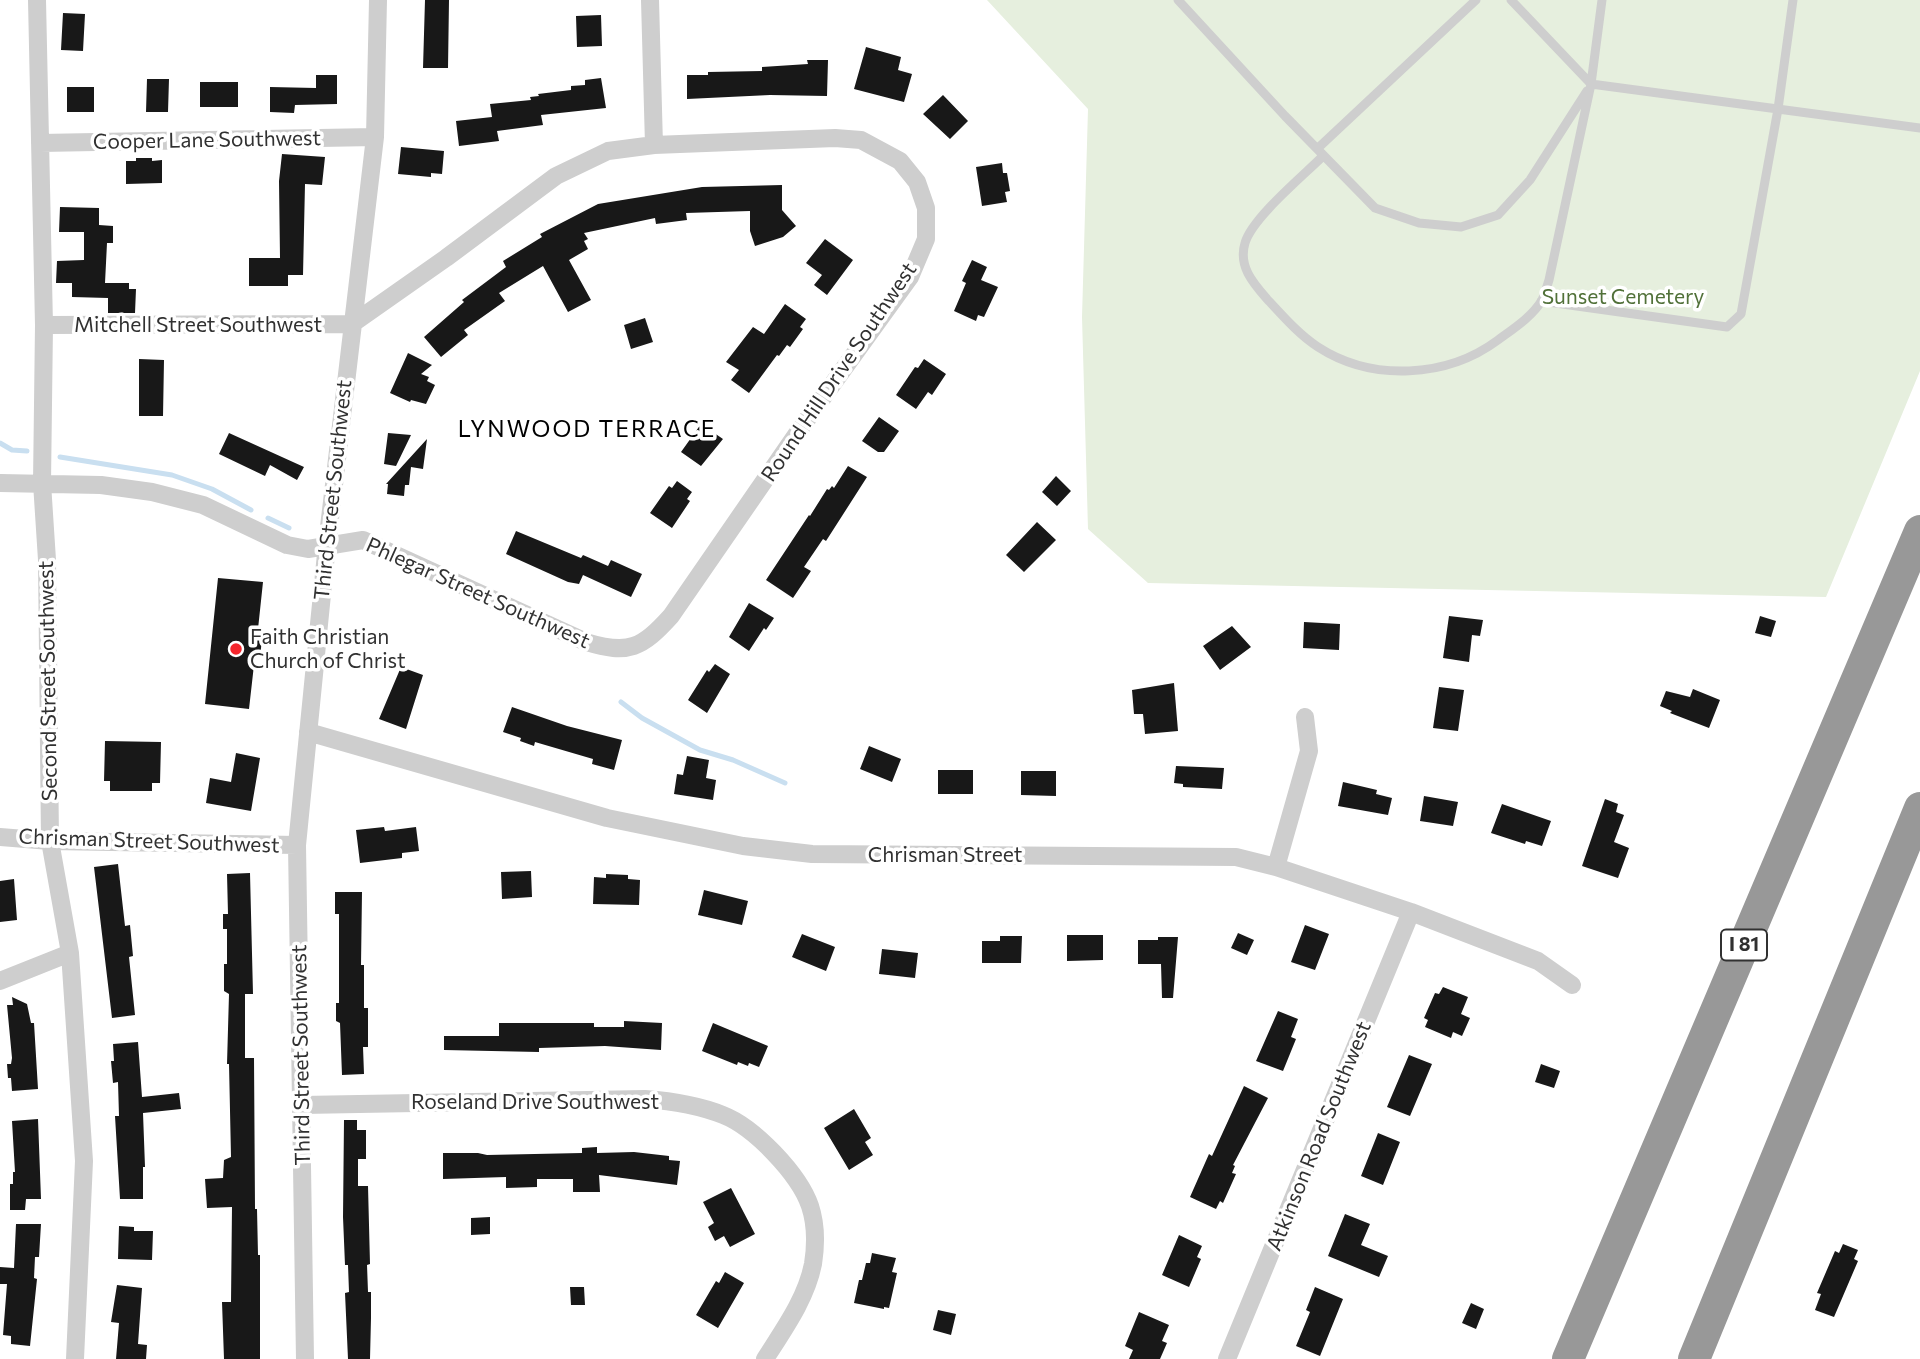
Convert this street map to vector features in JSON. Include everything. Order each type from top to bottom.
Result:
[{"type":"highway","name":"I 81","points":[[1568,1359],[1920,531]]},
{"type":"highway","points":[[1694,1359],[1920,808]]},
{"type":"street","name":"Second Street Southwest","points":[[37,0],[44,325],[42,483],[47,560],[50,841],[70,953],[84,1161],[75,1359]]},
{"type":"street","name":"Third Street Southwest","points":[[305,1359],[298,845],[327,544],[375,137],[378,0]]},
{"type":"street","points":[[650,0],[654,145]]},
{"type":"street","name":"Cooper Lane Southwest","points":[[40,143],[375,137]]},
{"type":"street","name":"Round Hill Drive Southwest","points":[[352,324],[556,176],[608,151],[654,145],[835,138],[861,140],[900,161],[917,182],[926,208],[926,239],[910,276],[671,616],[652,637],[632,648]]},
{"type":"street","name":"Mitchell Street Southwest","points":[[44,325],[352,324]]},
{"type":"street","name":"Phlegar Street Southwest","points":[[0,483],[100,485],[152,492],[202,505],[287,545],[308,549],[363,540],[586,642],[610,649],[632,648]]},
{"type":"street","points":[[1276,867],[1310,751],[1305,717]]},
{"type":"street","name":"Chrisman Street","points":[[308,732],[607,818],[743,846],[812,854],[1236,857],[1276,867],[1411,912],[1538,961],[1572,985]]},
{"type":"street","name":"Chrisman Street Southwest","points":[[0,836],[50,841],[298,845]]},
{"type":"street","name":"Atkinson Road Southwest","points":[[1227,1359],[1411,912]]},
{"type":"street","points":[[0,981],[70,953]]},
{"type":"street","name":"Roseland Drive Southwest","points":[[302,1105],[645,1099],[681,1102],[725,1115],[760,1138],[779,1159],[810,1204],[815,1233],[812,1265],[800,1303],[765,1359]]},
{"type":"lane","points":[[1476,0],[1320,153],[1254,225],[1244,243],[1243,262],[1251,281],[1274,307],[1317,346],[1343,360],[1366,368],[1400,373],[1446,366],[1488,347],[1514,328],[1541,301],[1549,280],[1591,84],[1602,0]]},
{"type":"lane","points":[[1511,0],[1591,84],[1920,128]]},
{"type":"lane","points":[[1541,301],[1727,327],[1741,314],[1778,109],[1793,0]]},
{"type":"lane","points":[[1185,2],[1320,153],[1375,208],[1419,223],[1461,227],[1497,215],[1522,188],[1558,139],[1591,84]]},
{"type":"green space","name":"Sunset Cemetery","points":[[987,0],[1920,0],[1920,371],[1826,597],[1148,583],[1088,529],[1082,317],[1088,109]]},
{"type":"building","points":[[425,0],[449,0],[448,68],[423,68]]},
{"type":"building","points":[[63,13],[85,14],[83,51],[61,50]]},
{"type":"building","points":[[601,15],[602,46],[577,47],[576,16]]},
{"type":"building","points":[[866,47],[901,57],[898,70],[912,74],[904,102],[854,89]]},
{"type":"building","points":[[807,60],[828,60],[827,96],[770,95],[687,99],[687,75],[762,71],[762,67],[808,64]]},
{"type":"building","points":[[316,75],[337,75],[337,104],[295,105],[294,113],[270,112],[270,87],[316,88]]},
{"type":"building","points":[[601,78],[606,108],[541,115],[543,125],[497,131],[499,141],[459,146],[456,121],[492,117],[490,104],[531,100],[530,97],[539,96],[538,94],[571,90],[571,86],[585,85],[585,80]]},
{"type":"building","points":[[147,79],[169,79],[168,112],[146,112]]},
{"type":"building","points":[[200,82],[238,82],[238,107],[200,107]]},
{"type":"building","points":[[67,87],[94,87],[94,112],[67,112]]},
{"type":"building","points":[[943,95],[968,121],[950,139],[923,114]]},
{"type":"building","points":[[401,147],[444,151],[442,174],[431,173],[431,177],[398,174]]},
{"type":"building","points":[[282,154],[325,157],[322,185],[305,184],[303,275],[288,275],[288,286],[249,286],[249,258],[280,258],[279,181]]},
{"type":"building","points":[[136,158],[162,160],[162,183],[126,184],[126,161],[136,161]]},
{"type":"building","points":[[1002,163],[1010,191],[1005,192],[1007,202],[982,206],[976,167]]},
{"type":"building","points":[[782,185],[782,210],[796,226],[783,237],[755,246],[750,231],[750,211],[686,213],[687,220],[656,224],[655,218],[584,233],[588,239],[584,241],[588,249],[569,260],[591,300],[568,312],[543,266],[499,293],[505,301],[464,330],[468,335],[441,357],[424,337],[464,302],[462,300],[506,267],[503,261],[542,237],[540,234],[598,204],[702,187]]},
{"type":"building","points":[[60,207],[99,208],[99,225],[113,226],[113,243],[107,243],[105,283],[129,283],[129,289],[136,289],[135,313],[108,313],[108,298],[72,297],[72,283],[56,283],[57,261],[84,260],[84,232],[59,232]]},
{"type":"building","points":[[825,239],[853,260],[827,295],[814,285],[822,275],[806,263]]},
{"type":"building","points":[[972,260],[987,267],[981,280],[998,287],[984,317],[978,315],[976,321],[954,311],[966,283],[962,281]]},
{"type":"building","points":[[785,304],[806,319],[800,327],[803,329],[790,347],[787,345],[779,356],[777,355],[749,393],[731,380],[739,370],[726,362],[753,327],[764,334]]},
{"type":"building","points":[[645,318],[653,342],[631,349],[624,325]]},
{"type":"building","points":[[408,353],[432,365],[421,374],[429,377],[427,381],[435,385],[426,404],[411,400],[410,402],[390,393]]},
{"type":"building","points":[[139,359],[164,360],[163,416],[139,416]]},
{"type":"building","points":[[924,359],[946,374],[932,395],[928,392],[916,409],[896,395],[915,367],[918,368]]},
{"type":"building","points":[[879,417],[899,431],[884,452],[878,452],[862,441]]},
{"type":"building","points":[[701,424],[723,439],[701,466],[681,452]]},
{"type":"building","points":[[229,433],[304,467],[297,480],[270,465],[265,476],[219,454]]},
{"type":"building","points":[[388,433],[411,435],[396,466],[384,464]]},
{"type":"building","points":[[427,439],[423,469],[411,467],[409,485],[405,485],[404,496],[387,494],[386,484]]},
{"type":"building","points":[[848,466],[867,477],[826,541],[823,539],[804,567],[811,571],[793,598],[766,580],[827,489],[832,486],[834,488]]},
{"type":"building","points":[[1056,476],[1071,491],[1057,506],[1042,492]]},
{"type":"building","points":[[677,481],[692,492],[687,499],[690,501],[672,528],[650,513],[669,486],[672,488]]},
{"type":"building","points":[[1037,522],[1056,540],[1024,572],[1006,555]]},
{"type":"building","points":[[516,531],[581,558],[583,555],[608,566],[611,560],[642,574],[631,597],[583,575],[579,584],[568,582],[506,554]]},
{"type":"building","name":"Faith Christian Church of Christ","points":[[218,578],[263,582],[258,629],[263,630],[260,657],[255,656],[249,709],[205,704]]},
{"type":"building","points":[[749,603],[774,618],[749,651],[729,637]]},
{"type":"building","points":[[1449,616],[1483,620],[1480,636],[1472,635],[1469,662],[1443,658]]},
{"type":"building","points":[[1760,616],[1776,621],[1771,637],[1755,633]]},
{"type":"building","points":[[1304,622],[1340,624],[1339,650],[1303,648]]},
{"type":"building","points":[[1232,626],[1251,647],[1220,670],[1203,646]]},
{"type":"building","points":[[715,664],[730,674],[707,713],[688,700],[707,670],[709,672]]},
{"type":"building","points":[[401,667],[423,675],[406,729],[379,719]]},
{"type":"building","points":[[1174,683],[1178,731],[1145,734],[1143,714],[1134,714],[1132,690]]},
{"type":"building","points":[[1439,687],[1464,690],[1458,731],[1433,728]]},
{"type":"building","points":[[1693,689],[1720,700],[1709,728],[1670,713],[1672,711],[1660,706],[1666,691],[1690,697]]},
{"type":"building","points":[[512,707],[567,726],[622,740],[614,770],[592,764],[593,759],[535,742],[534,746],[503,732]]},
{"type":"building","points":[[105,741],[161,742],[160,783],[152,783],[152,791],[110,791],[110,781],[104,781]]},
{"type":"building","points":[[869,746],[901,759],[892,782],[860,769]]},
{"type":"building","points":[[236,753],[260,758],[251,811],[206,803],[210,778],[231,782]]},
{"type":"building","points":[[687,756],[709,760],[706,778],[716,780],[713,800],[674,794],[677,774],[683,775]]},
{"type":"building","points":[[1176,766],[1224,768],[1222,789],[1183,787],[1183,784],[1174,783]]},
{"type":"building","points":[[938,770],[973,770],[973,794],[938,794]]},
{"type":"building","points":[[1021,771],[1056,771],[1056,796],[1021,795]]},
{"type":"building","points":[[1343,782],[1377,790],[1376,794],[1392,798],[1388,815],[1338,806]]},
{"type":"building","points":[[1424,796],[1458,802],[1453,826],[1420,821]]},
{"type":"building","points":[[1605,799],[1618,804],[1616,812],[1624,815],[1614,842],[1629,848],[1618,878],[1582,866]]},
{"type":"building","points":[[1502,804],[1551,821],[1542,846],[1526,841],[1525,844],[1491,833]]},
{"type":"building","points":[[384,827],[385,831],[416,827],[419,851],[402,853],[402,858],[360,863],[356,830]]},
{"type":"building","points":[[118,864],[125,926],[130,925],[133,956],[129,957],[135,1015],[112,1018],[94,867]]},
{"type":"building","points":[[531,871],[532,897],[502,899],[501,872]]},
{"type":"building","points":[[250,873],[253,994],[245,994],[245,1058],[254,1058],[260,1359],[224,1359],[222,1302],[231,1302],[232,1207],[207,1208],[205,1179],[223,1178],[224,1160],[231,1157],[227,1064],[229,994],[224,991],[227,929],[223,929],[223,914],[228,914],[227,874]]},
{"type":"building","points":[[606,874],[628,875],[628,879],[640,880],[639,905],[593,904],[594,877],[606,878]]},
{"type":"building","points":[[14,879],[17,920],[0,922],[0,881]]},
{"type":"building","points":[[704,890],[748,901],[742,925],[698,915]]},
{"type":"building","points":[[335,892],[362,892],[361,965],[364,965],[364,1008],[368,1008],[368,1047],[363,1047],[364,1074],[342,1075],[340,1023],[336,1021],[336,1003],[339,1003],[339,914],[335,914]]},
{"type":"building","points":[[1305,925],[1329,934],[1315,970],[1291,962]]},
{"type":"building","points":[[1238,933],[1254,940],[1247,955],[1231,948]]},
{"type":"building","points":[[802,934],[835,947],[826,971],[792,957]]},
{"type":"building","points":[[1067,935],[1103,935],[1103,960],[1067,961]]},
{"type":"building","points":[[1000,936],[1022,936],[1021,963],[982,963],[982,941],[1000,941]]},
{"type":"building","points":[[1158,937],[1178,937],[1173,998],[1162,998],[1161,964],[1138,964],[1138,940],[1158,940]]},
{"type":"building","points":[[882,949],[918,953],[915,978],[879,974]]},
{"type":"building","points":[[1443,987],[1468,997],[1461,1014],[1470,1018],[1462,1036],[1453,1032],[1451,1038],[1425,1027],[1428,1020],[1424,1018],[1435,993],[1439,994]]},
{"type":"building","points":[[12,997],[27,1004],[31,1023],[34,1023],[38,1089],[12,1091],[11,1078],[8,1078],[7,1064],[11,1064],[12,1058],[7,1005],[13,1005]]},
{"type":"building","points":[[1278,1011],[1298,1019],[1291,1037],[1296,1039],[1283,1071],[1256,1061]]},
{"type":"building","points":[[624,1021],[662,1023],[661,1050],[605,1046],[539,1048],[539,1052],[444,1050],[444,1036],[499,1036],[499,1023],[594,1023],[594,1027],[624,1027]]},
{"type":"building","points":[[713,1023],[768,1046],[759,1067],[738,1062],[737,1065],[702,1051]]},
{"type":"building","points":[[138,1042],[142,1097],[179,1093],[181,1109],[143,1113],[143,1199],[120,1199],[115,1116],[119,1116],[118,1082],[113,1083],[111,1061],[114,1061],[113,1044]]},
{"type":"building","points":[[1409,1055],[1432,1064],[1410,1116],[1387,1107]]},
{"type":"building","points":[[1541,1064],[1560,1071],[1554,1088],[1535,1082]]},
{"type":"building","points":[[1244,1086],[1268,1098],[1233,1165],[1235,1166],[1232,1173],[1236,1174],[1223,1203],[1220,1201],[1216,1209],[1190,1197]]},
{"type":"building","points":[[854,1109],[871,1138],[865,1142],[873,1155],[849,1170],[824,1128]]},
{"type":"building","points":[[38,1119],[41,1199],[26,1199],[25,1210],[10,1210],[10,1184],[13,1184],[15,1172],[12,1121]]},
{"type":"building","points":[[344,1120],[357,1120],[357,1130],[366,1130],[366,1159],[358,1159],[358,1186],[368,1186],[370,1359],[348,1359],[345,1293],[349,1292],[343,1217]]},
{"type":"building","points":[[1378,1133],[1400,1142],[1383,1185],[1361,1176]]},
{"type":"building","points":[[597,1147],[597,1153],[634,1152],[669,1156],[669,1160],[680,1161],[677,1185],[599,1175],[600,1192],[573,1192],[573,1179],[537,1179],[537,1187],[506,1188],[506,1177],[443,1179],[443,1153],[582,1153],[582,1148]]},
{"type":"building","points":[[731,1188],[755,1234],[730,1247],[724,1236],[715,1241],[708,1227],[714,1223],[703,1202]]},
{"type":"building","points":[[1345,1214],[1370,1224],[1361,1245],[1388,1256],[1379,1277],[1328,1256]]},
{"type":"building","points":[[490,1217],[490,1234],[471,1235],[471,1218]]},
{"type":"building","points":[[16,1224],[41,1224],[39,1257],[35,1257],[34,1278],[37,1279],[30,1346],[11,1344],[11,1336],[3,1335],[7,1284],[0,1284],[0,1267],[14,1268]]},
{"type":"building","points":[[119,1226],[134,1227],[134,1231],[153,1231],[152,1260],[118,1259]]},
{"type":"building","points":[[1179,1235],[1202,1246],[1197,1257],[1201,1259],[1189,1287],[1162,1275]]},
{"type":"building","points":[[1843,1244],[1858,1250],[1854,1259],[1858,1261],[1834,1317],[1815,1310],[1821,1294],[1817,1293],[1835,1251],[1839,1253]]},
{"type":"building","points":[[872,1253],[896,1258],[892,1272],[897,1273],[889,1308],[854,1303],[859,1280],[862,1280],[866,1263],[870,1263]]},
{"type":"building","points":[[725,1272],[744,1283],[718,1328],[696,1315],[716,1281],[719,1283]]},
{"type":"building","points":[[117,1285],[142,1288],[138,1344],[147,1345],[146,1359],[116,1359],[119,1323],[111,1322]]},
{"type":"building","points":[[570,1287],[584,1287],[585,1305],[571,1305]]},
{"type":"building","points":[[1315,1287],[1343,1299],[1320,1356],[1296,1346],[1310,1312],[1306,1310]]},
{"type":"building","points":[[1471,1303],[1484,1309],[1476,1329],[1462,1323]]},
{"type":"building","points":[[938,1310],[956,1314],[951,1335],[933,1330]]},
{"type":"building","points":[[1139,1312],[1169,1325],[1162,1341],[1167,1343],[1160,1359],[1129,1359],[1133,1350],[1125,1346]]},
{"type":"waterway","points":[[0,443],[12,450],[27,451]]},
{"type":"waterway","points":[[60,457],[172,475],[212,489],[251,510]]},
{"type":"waterway","points":[[268,518],[289,528]]},
{"type":"waterway","points":[[621,702],[642,718],[700,750],[733,760],[785,783]]},
{"type":"place","name":"Faith Christian Church of Christ","points":[[236,649]]},
{"type":"district","name":"LYNWOOD TERRACE","points":[[587,429]]}]
